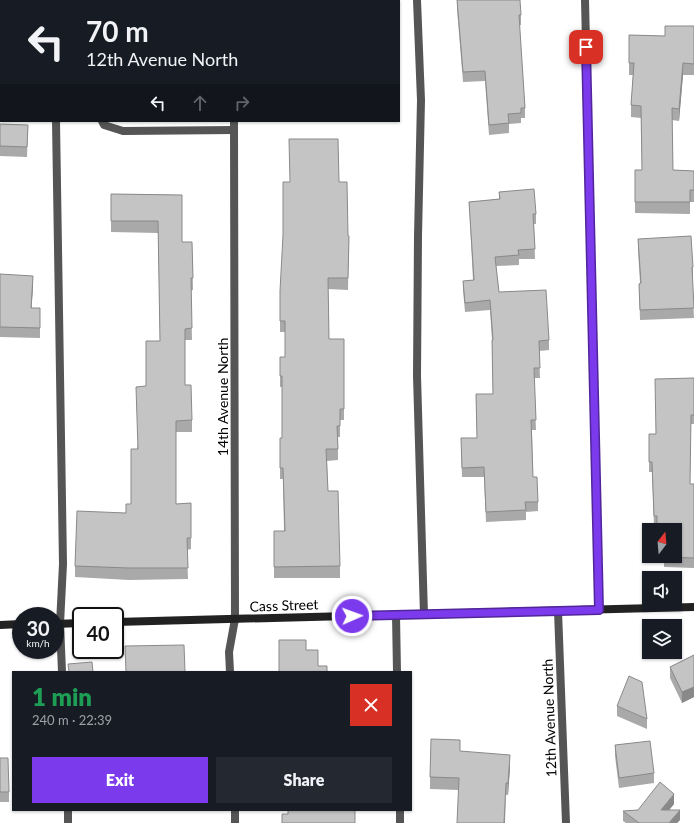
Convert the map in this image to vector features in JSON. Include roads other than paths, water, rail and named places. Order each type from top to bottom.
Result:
[{"type":"street","points":[[417,0],[421,100],[416,376],[424,614]]},
{"type":"street","points":[[585,0],[599,610]]},
{"type":"street","points":[[56,122],[63,564],[59,607]]},
{"type":"street","points":[[102,122],[104,125],[122,131],[234,130]]},
{"type":"street","name":"14th Avenue North","points":[[230,671],[229,652],[235,619],[234,122]]},
{"type":"street","name":"Cass Street","points":[[124,622],[694,608]]},
{"type":"street","name":"12th Avenue North","points":[[558,611],[566,823]]},
{"type":"street","points":[[396,615],[397,671]]},
{"type":"street","points":[[0,625],[12,624]]},
{"type":"street","points":[[61,659],[62,671]]},
{"type":"street","points":[[68,811],[68,823]]},
{"type":"street","points":[[235,811],[235,823]]},
{"type":"street","points":[[400,811],[400,823]]}]
